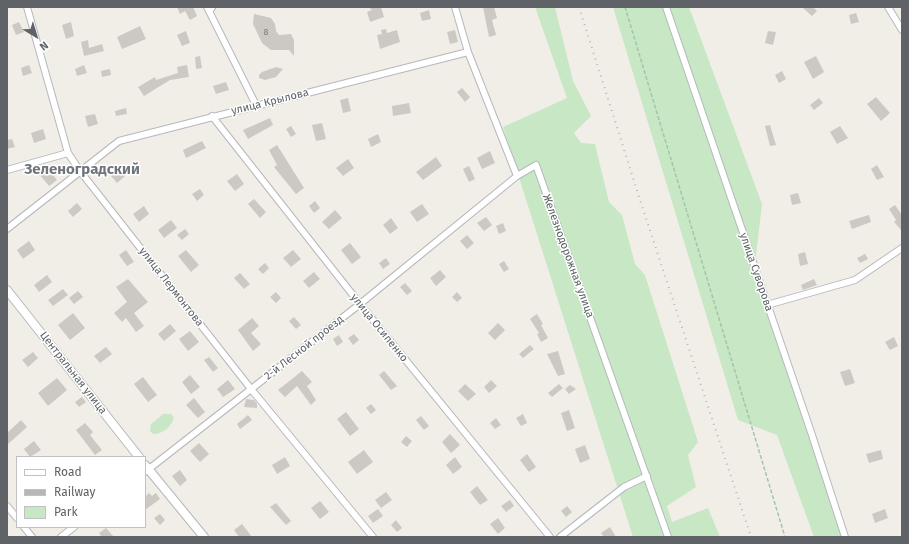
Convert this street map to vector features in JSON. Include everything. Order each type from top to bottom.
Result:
[{"type":"street","name":"улица Лермонтова","points":[[27,7],[68,153],[80,171],[252,388],[373,537]]},
{"type":"street","points":[[455,7],[468,52],[517,176]]},
{"type":"street","name":"улица Суворова","points":[[666,7],[767,305],[812,432],[845,537]]},
{"type":"street","points":[[888,7],[902,30]]},
{"type":"street","points":[[208,10],[256,105]]},
{"type":"street","name":"улица Крылова","points":[[7,229],[119,141],[212,116],[468,52]]},
{"type":"street","name":"улица Осипенко","points":[[212,116],[360,304],[550,537]]},
{"type":"street","points":[[7,170],[68,153]]},
{"type":"street","name":"Железнодорожная улица","points":[[517,176],[536,165],[668,537]]},
{"type":"street","name":"2-й Лесной проезд","points":[[146,469],[360,304],[517,176]]},
{"type":"street","points":[[767,305],[855,280],[902,248]]},
{"type":"street","name":"Центральная улица","points":[[7,290],[138,456]]},
{"type":"street","points":[[146,469],[204,537]]},
{"type":"street","points":[[560,537],[624,487],[647,476]]},
{"type":"street","points":[[7,506],[16,517]]},
{"type":"street","points":[[25,528],[32,537]]},
{"type":"street","points":[[61,537],[73,528]]},
{"type":"lane","points":[[208,10],[214,7]]},
{"type":"path","points":[[625,7],[785,537]]},
{"type":"green space","points":[[535,7],[555,7],[573,81],[591,116],[574,133],[581,143],[595,144],[609,202],[622,215],[635,264],[645,275],[698,442],[688,455],[696,487],[667,506],[672,522],[708,508],[720,537],[633,537],[503,127],[567,98]]},
{"type":"green space","points":[[613,7],[689,7],[762,204],[755,264],[842,537],[814,537],[777,435],[738,420]]},
{"type":"green space","points":[[163,414],[171,414],[174,418],[173,421],[169,427],[163,431],[153,434],[150,431],[151,424]]},
{"type":"building","points":[[177,7],[193,7],[197,16],[190,20],[185,11],[180,14]]},
{"type":"building","points":[[368,7],[381,7],[384,17],[370,22],[367,12],[372,10]]},
{"type":"building","points":[[483,7],[494,7],[497,18],[492,20],[496,35],[489,37]]},
{"type":"building","points":[[802,7],[813,7],[817,11],[812,16]]},
{"type":"building","points":[[429,10],[431,19],[422,21],[420,13]]},
{"type":"building","points":[[856,13],[859,22],[851,24],[849,15]]},
{"type":"building","points":[[254,14],[271,18],[279,35],[291,34],[294,40],[294,56],[289,50],[271,50],[262,43],[253,24]]},
{"type":"building","points":[[19,22],[24,32],[16,35],[12,25]]},
{"type":"building","points":[[71,22],[74,36],[66,39],[62,25]]},
{"type":"building","points":[[140,26],[146,39],[122,49],[117,37]]},
{"type":"building","points":[[386,29],[387,33],[397,30],[400,42],[380,49],[377,35],[382,34],[381,30]]},
{"type":"building","points":[[455,30],[458,42],[450,44],[447,32]]},
{"type":"building","points":[[186,31],[190,43],[182,46],[177,35]]},
{"type":"building","points":[[768,31],[776,32],[773,45],[765,43]]},
{"type":"building","points":[[88,40],[89,48],[102,44],[104,51],[84,56],[81,42]]},
{"type":"building","points":[[200,56],[202,68],[196,69],[195,57]]},
{"type":"building","points":[[816,56],[824,72],[813,79],[804,62]]},
{"type":"building","points":[[29,65],[32,73],[23,76],[21,68]]},
{"type":"building","points":[[84,65],[87,73],[77,76],[75,69]]},
{"type":"building","points":[[187,65],[189,77],[170,80],[144,96],[138,87],[155,77],[156,80],[178,73],[177,67]]},
{"type":"building","points":[[276,67],[283,69],[276,77],[265,80],[259,78],[259,75],[262,72]]},
{"type":"building","points":[[110,69],[111,75],[102,77],[101,71]]},
{"type":"building","points":[[782,71],[786,79],[779,83],[775,75]]},
{"type":"building","points":[[226,82],[229,90],[216,94],[213,86]]},
{"type":"building","points":[[462,88],[470,97],[465,102],[457,92]]},
{"type":"building","points":[[876,97],[890,113],[881,121],[867,104]]},
{"type":"building","points":[[348,98],[351,111],[343,113],[340,100]]},
{"type":"building","points":[[819,98],[823,103],[814,110],[810,105]]},
{"type":"building","points":[[409,103],[411,113],[393,116],[392,106]]},
{"type":"building","points":[[126,108],[127,114],[116,116],[115,111]]},
{"type":"building","points":[[95,114],[98,124],[88,127],[85,116]]},
{"type":"building","points":[[270,118],[273,125],[248,139],[243,130]]},
{"type":"building","points":[[322,123],[326,139],[316,141],[312,125]]},
{"type":"building","points":[[770,125],[776,145],[770,146],[765,126]]},
{"type":"building","points":[[291,126],[296,134],[291,137],[286,129]]},
{"type":"building","points":[[840,126],[848,138],[837,144],[830,132]]},
{"type":"building","points":[[43,129],[46,139],[34,143],[31,133]]},
{"type":"building","points":[[378,134],[381,142],[371,147],[368,139]]},
{"type":"building","points":[[12,139],[15,147],[7,149],[7,140]]},
{"type":"building","points":[[202,141],[206,148],[186,158],[183,150]]},
{"type":"building","points":[[277,145],[304,188],[296,194],[274,167],[277,165],[269,150]]},
{"type":"building","points":[[490,151],[495,163],[482,169],[477,158]]},
{"type":"building","points":[[436,157],[442,166],[423,180],[416,172]]},
{"type":"building","points":[[348,159],[354,168],[343,176],[336,168]]},
{"type":"building","points":[[44,164],[57,180],[49,186],[35,169]]},
{"type":"building","points":[[877,165],[884,177],[877,180],[871,169]]},
{"type":"building","points":[[469,166],[475,179],[469,182],[463,169]]},
{"type":"building","points":[[119,169],[125,176],[117,183],[111,176]]},
{"type":"building","points":[[237,174],[244,184],[235,191],[227,181]]},
{"type":"building","points":[[200,189],[204,195],[197,201],[192,194]]},
{"type":"building","points":[[798,193],[801,203],[792,205],[790,195]]},
{"type":"building","points":[[254,199],[266,212],[260,218],[248,204]]},
{"type":"building","points":[[315,201],[320,208],[314,213],[309,206]]},
{"type":"building","points":[[77,203],[82,209],[73,217],[68,211]]},
{"type":"building","points":[[422,204],[429,214],[417,222],[410,212]]},
{"type":"building","points":[[895,205],[902,215],[902,231],[894,222],[896,220],[889,209]]},
{"type":"building","points":[[144,206],[149,214],[139,222],[133,214]]},
{"type":"building","points":[[335,210],[342,218],[329,229],[322,222]]},
{"type":"building","points":[[869,215],[871,222],[852,229],[849,221]]},
{"type":"building","points":[[486,217],[492,225],[484,231],[477,223]]},
{"type":"building","points":[[391,218],[398,228],[390,234],[383,225]]},
{"type":"building","points":[[171,220],[177,228],[164,238],[158,230]]},
{"type":"building","points":[[503,223],[506,231],[499,234],[496,226]]},
{"type":"building","points":[[185,229],[189,234],[182,240],[177,235]]},
{"type":"building","points":[[467,235],[474,243],[467,249],[460,241]]},
{"type":"building","points":[[29,241],[35,250],[23,259],[17,250]]},
{"type":"building","points":[[350,243],[361,257],[352,264],[341,250]]},
{"type":"building","points":[[126,250],[134,262],[127,266],[119,255]]},
{"type":"building","points":[[186,250],[199,265],[191,272],[178,256]]},
{"type":"building","points":[[293,250],[301,259],[291,267],[283,258]]},
{"type":"building","points":[[805,252],[808,264],[800,266],[798,254]]},
{"type":"building","points":[[865,254],[868,259],[860,263],[857,258]]},
{"type":"building","points":[[386,258],[390,264],[383,269],[379,263]]},
{"type":"building","points":[[504,261],[509,269],[504,272],[499,264]]},
{"type":"building","points":[[265,263],[269,268],[263,274],[258,269]]},
{"type":"building","points":[[440,270],[446,277],[436,286],[430,278]]},
{"type":"building","points":[[314,272],[320,279],[309,288],[303,281]]},
{"type":"building","points":[[240,273],[250,284],[244,289],[234,278]]},
{"type":"building","points":[[47,275],[52,282],[39,292],[34,285]]},
{"type":"building","points":[[128,279],[148,302],[134,313],[144,326],[136,332],[126,318],[122,322],[114,313],[127,302],[116,287]]},
{"type":"building","points":[[814,279],[817,285],[803,290],[801,285]]},
{"type":"building","points":[[405,283],[412,291],[407,295],[400,287]]},
{"type":"building","points":[[63,289],[68,295],[53,306],[48,300]]},
{"type":"building","points":[[78,291],[83,297],[74,304],[69,298]]},
{"type":"building","points":[[276,292],[281,298],[276,303],[270,297]]},
{"type":"building","points":[[457,292],[462,298],[457,302],[452,297]]},
{"type":"building","points":[[73,313],[85,328],[70,340],[58,325]]},
{"type":"building","points":[[537,314],[543,324],[541,325],[548,338],[541,342],[537,334],[539,333],[530,319]]},
{"type":"building","points":[[294,317],[301,325],[296,329],[289,321]]},
{"type":"building","points":[[252,318],[259,326],[251,333],[261,344],[253,351],[238,330]]},
{"type":"building","points":[[498,323],[505,330],[495,340],[488,333]]},
{"type":"building","points":[[170,324],[176,331],[164,341],[158,334]]},
{"type":"building","points":[[190,331],[199,342],[188,351],[179,339]]},
{"type":"building","points":[[354,334],[359,340],[353,345],[348,338]]},
{"type":"building","points":[[339,335],[343,342],[337,346],[333,339]]},
{"type":"building","points":[[894,337],[898,346],[890,350],[885,342]]},
{"type":"building","points":[[530,345],[534,349],[523,358],[519,354]]},
{"type":"building","points":[[106,347],[112,354],[100,363],[94,356]]},
{"type":"building","points":[[558,351],[565,374],[558,376],[547,354]]},
{"type":"building","points":[[33,352],[38,358],[28,367],[22,360]]},
{"type":"building","points":[[209,357],[218,368],[213,372],[204,360]]},
{"type":"building","points":[[850,369],[855,383],[845,386],[840,372]]},
{"type":"building","points":[[302,371],[312,382],[307,386],[316,400],[311,405],[297,386],[285,397],[278,390]]},
{"type":"building","points":[[384,371],[397,386],[391,390],[379,375]]},
{"type":"building","points":[[190,375],[200,387],[191,394],[182,382]]},
{"type":"building","points":[[143,377],[157,395],[148,402],[134,384]]},
{"type":"building","points":[[57,378],[67,390],[48,406],[38,393]]},
{"type":"building","points":[[228,380],[235,389],[223,397],[217,389]]},
{"type":"building","points":[[491,380],[497,386],[489,393],[484,387]]},
{"type":"building","points":[[465,384],[476,394],[468,401],[458,391]]},
{"type":"building","points":[[559,384],[563,388],[552,397],[548,393]]},
{"type":"building","points":[[570,385],[576,389],[569,394],[565,389]]},
{"type":"building","points":[[82,397],[86,402],[79,407],[75,402]]},
{"type":"building","points":[[194,398],[205,412],[198,418],[186,405]]},
{"type":"building","points":[[246,399],[254,400],[257,404],[257,408],[244,407]]},
{"type":"building","points":[[371,404],[376,410],[371,414],[366,408]]},
{"type":"building","points":[[569,410],[575,428],[567,431],[561,413]]},
{"type":"building","points":[[346,412],[359,429],[350,436],[337,419]]},
{"type":"building","points":[[523,414],[527,423],[521,426],[516,418]]},
{"type":"building","points":[[248,415],[252,420],[240,429],[237,424]]},
{"type":"building","points":[[421,416],[429,426],[424,430],[416,420]]},
{"type":"building","points":[[496,418],[501,425],[495,429],[490,423]]},
{"type":"building","points":[[21,420],[27,427],[7,445],[7,433]]},
{"type":"building","points":[[85,423],[93,432],[90,435],[102,450],[95,455],[76,430]]},
{"type":"building","points":[[450,434],[460,445],[451,453],[442,442]]},
{"type":"building","points":[[406,436],[412,441],[407,447],[401,442]]},
{"type":"building","points":[[34,441],[41,450],[29,456],[24,449]]},
{"type":"building","points":[[199,443],[209,454],[200,462],[190,451]]},
{"type":"building","points":[[585,445],[590,459],[580,463],[575,449]]},
{"type":"building","points":[[364,450],[373,462],[357,474],[348,462]]},
{"type":"building","points":[[881,450],[883,459],[869,463],[866,454]]},
{"type":"building","points":[[527,454],[536,467],[529,472],[520,460]]},
{"type":"building","points":[[285,457],[290,466],[277,474],[272,465]]},
{"type":"building","points":[[455,457],[462,467],[453,474],[446,465]]},
{"type":"building","points":[[180,470],[187,480],[180,486],[172,476]]},
{"type":"building","points":[[477,486],[488,500],[480,505],[470,492]]},
{"type":"building","points":[[386,492],[392,500],[381,508],[375,500]]},
{"type":"building","points":[[149,493],[152,496],[156,493],[160,499],[146,509],[146,496]]},
{"type":"building","points":[[510,500],[514,506],[506,512],[501,506]]},
{"type":"building","points":[[320,501],[329,512],[320,519],[311,508]]},
{"type":"building","points":[[276,503],[291,521],[286,525],[270,507]]},
{"type":"building","points":[[567,506],[572,512],[566,517],[561,511]]},
{"type":"building","points":[[378,509],[383,516],[373,523],[368,516]]},
{"type":"building","points":[[885,509],[888,518],[875,523],[872,514]]},
{"type":"building","points":[[160,514],[165,520],[160,525],[154,518]]},
{"type":"building","points":[[498,518],[505,528],[498,534],[490,524]]},
{"type":"building","points":[[396,520],[402,528],[397,532],[391,525]]},
{"type":"building","points":[[242,524],[252,537],[239,537],[234,530]]},
{"type":"building","points":[[610,527],[616,537],[604,537],[601,533]]},
{"type":"building","points":[[106,528],[114,537],[102,537],[99,533]]},
{"type":"railway","points":[[579,7],[640,200],[751,537]]},
{"type":"district","name":"Зеленоградский","points":[[82,170]]}]
